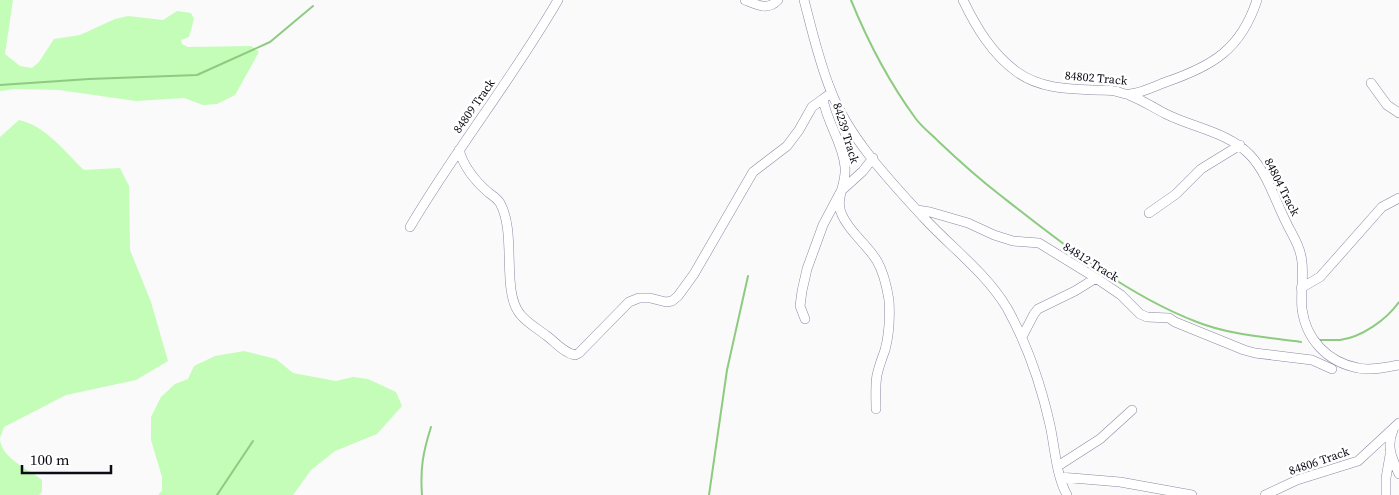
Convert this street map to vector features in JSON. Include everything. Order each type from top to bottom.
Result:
[{"type":"street","name":"84809 Track","points":[[410,227],[459,150],[522,59],[558,0]]},
{"type":"street","points":[[745,0],[761,7],[767,7],[778,0]]},
{"type":"street","points":[[804,0],[831,93],[858,141],[918,210],[998,293],[1022,337],[1042,395],[1060,476],[1067,495]]},
{"type":"street","name":"84802 Track","points":[[963,0],[971,19],[983,38],[1001,59],[1018,72],[1038,83],[1056,88],[1117,91],[1129,94],[1203,68],[1220,57],[1241,35],[1250,20],[1257,0]]},
{"type":"street","points":[[1371,82],[1387,105],[1399,112]]},
{"type":"street","points":[[1149,104],[1156,86]]},
{"type":"street","name":"84239 Track","points":[[831,93],[823,99],[845,166],[845,180],[839,201],[842,215],[850,228],[877,261],[886,287],[888,300],[886,341],[877,376],[876,409]]},
{"type":"street","name":"84804 Track","points":[[1129,94],[1165,114],[1218,134],[1240,146],[1258,165],[1296,239],[1301,256],[1302,309],[1307,329],[1316,344],[1328,356],[1358,368],[1399,366]]},
{"type":"street","points":[[459,150],[471,176],[495,198],[502,209],[510,249],[511,291],[514,304],[520,315],[565,350],[575,355],[629,302],[645,298],[666,302],[672,301],[678,296],[694,274],[753,172],[787,146],[799,130],[812,106],[823,99]]},
{"type":"street","points":[[1149,213],[1176,194],[1201,169],[1240,146]]},
{"type":"street","points":[[805,319],[800,312],[800,299],[808,269],[824,225],[841,191],[864,171],[873,158]]},
{"type":"street","points":[[1301,288],[1320,277],[1382,207],[1398,197]]},
{"type":"street","name":"84812 Track","points":[[918,210],[968,223],[1013,241],[1039,243],[1121,295],[1132,308],[1147,317],[1169,318],[1255,353],[1312,360],[1332,369]]},
{"type":"street","points":[[1022,337],[1038,309],[1075,291],[1096,278]]},
{"type":"street","points":[[1058,466],[1100,439],[1132,410]]},
{"type":"street","points":[[1386,495],[1386,478],[1390,455],[1389,443],[1396,425]]},
{"type":"street","name":"84806 Track","points":[[1265,495],[1302,479],[1358,461],[1396,425]]},
{"type":"street","points":[[1390,455],[1399,474]]},
{"type":"street","points":[[1060,476],[1120,482],[1192,495]]},
{"type":"green space","points":[[0,0],[13,0],[5,54],[20,66],[32,68],[39,62],[54,39],[80,35],[115,19],[128,16],[163,20],[177,11],[191,13],[194,19],[189,37],[181,40],[182,44],[188,47],[251,46],[259,52],[235,95],[217,104],[203,105],[184,98],[136,101],[59,90],[15,89],[0,91]]},
{"type":"green space","points":[[19,120],[29,123],[46,134],[84,170],[120,168],[129,186],[130,250],[151,302],[168,361],[136,380],[66,395],[4,427],[0,438],[0,137]]},
{"type":"green space","points":[[244,351],[276,359],[293,373],[336,381],[353,377],[368,379],[396,392],[402,406],[377,434],[335,451],[311,470],[293,495],[158,495],[162,491],[162,477],[151,440],[151,417],[161,397],[175,384],[188,379],[194,366],[215,356]]},
{"type":"green space","points":[[0,438],[1,445],[10,457],[42,480],[42,492],[39,495],[0,495]]},
{"type":"waterway","points":[[851,0],[880,61],[918,122],[992,189],[1046,231],[1094,266],[1171,311],[1222,330],[1301,342]]},
{"type":"waterway","points":[[0,85],[197,75],[270,42],[313,6]]},
{"type":"waterway","points":[[709,495],[727,370],[748,276]]},
{"type":"waterway","points":[[1320,340],[1340,340],[1357,335],[1373,327],[1394,309],[1399,302]]},
{"type":"waterway","points":[[422,495],[421,477],[423,461],[431,427]]},
{"type":"waterway","points":[[217,495],[253,441]]}]
